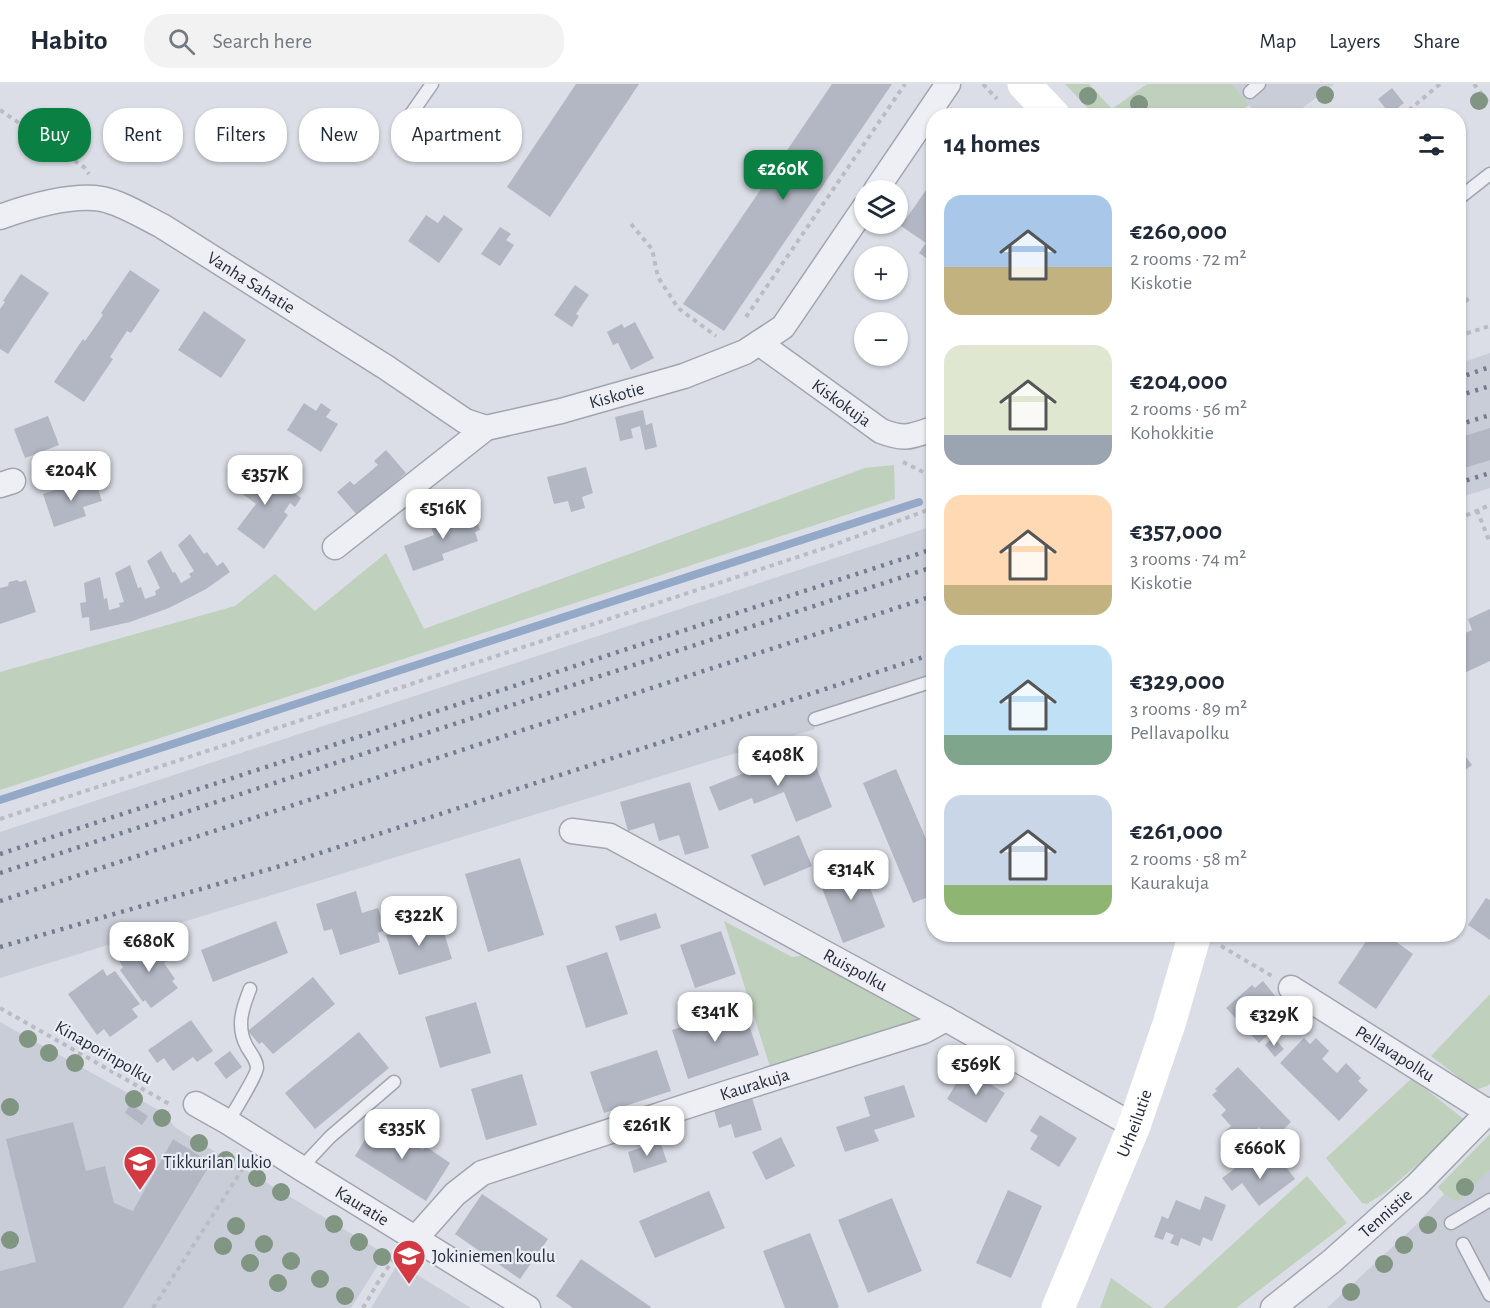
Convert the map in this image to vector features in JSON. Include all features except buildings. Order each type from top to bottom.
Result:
[{"type":"main road","points":[[1024,84],[1046,108]]},
{"type":"main road","name":"Urheilutie","points":[[1059,1308],[1134,1126],[1169,1024],[1207,942]]},
{"type":"street","points":[[932,108],[948,84]]},
{"type":"street","points":[[883,180],[926,116]]},
{"type":"street","name":"Vanha Sahatie","points":[[0,217],[62,200],[84,198],[104,199],[132,210],[162,226],[387,368],[465,421],[486,428]]},
{"type":"street","name":"Kiskotie","points":[[335,547],[486,428],[561,411],[684,376],[746,352],[783,327],[854,223]]},
{"type":"street","name":"Kiskokuja","points":[[766,338],[881,431],[895,436],[912,436],[926,431]]},
{"type":"street","name":"Ruispolku","points":[[572,831],[610,836],[946,1019],[1134,1126]]},
{"type":"street","name":"Pellavapolku","points":[[1291,988],[1489,1111]]},
{"type":"street","name":"Kaurakuja","points":[[415,1239],[455,1194],[482,1173],[924,1031],[946,1019]]},
{"type":"street","name":"Kauratie","points":[[196,1104],[528,1308]]},
{"type":"street","name":"Tennistie","points":[[1273,1308],[1332,1261],[1409,1192],[1489,1111]]},
{"type":"lane","points":[[415,108],[432,84]]},
{"type":"lane","points":[[1466,193],[1490,174]]},
{"type":"lane","points":[[815,719],[926,687]]},
{"type":"lane","points":[[228,1122],[257,1070],[255,1060],[243,1039],[240,1023],[242,1009],[250,989]]},
{"type":"lane","points":[[301,1168],[330,1137],[394,1082]]},
{"type":"lane","points":[[1451,1223],[1490,1200]]},
{"type":"lane","points":[[1463,1244],[1490,1295]]},
{"type":"path","points":[[740,326],[905,84]]},
{"type":"path","points":[[1412,108],[1440,84]]},
{"type":"path","points":[[1474,84],[1490,105]]},
{"type":"path","points":[[0,110],[84,167],[104,199]]},
{"type":"path","points":[[631,224],[652,249],[658,277],[678,308],[719,338]]},
{"type":"path","points":[[1466,301],[1472,296]]},
{"type":"path","points":[[746,317],[766,338]]},
{"type":"path","points":[[1466,334],[1490,326]]},
{"type":"path","points":[[1466,515],[1490,505]]},
{"type":"path","points":[[1477,510],[1490,543]]},
{"type":"path","points":[[0,819],[828,547],[926,511]]},
{"type":"path","points":[[1211,942],[1291,988]]},
{"type":"path","name":"Kinaporinpolku","points":[[0,1008],[180,1110],[196,1104]]},
{"type":"path","points":[[153,1308],[250,1156]]},
{"type":"path","points":[[363,1308],[380,1279],[402,1249],[415,1239]]},
{"type":"shaded area","points":[[1232,84],[1334,84],[1302,108],[1251,108]]},
{"type":"shaded area","points":[[1490,353],[1490,488],[1466,496],[1466,361]]},
{"type":"shaded area","points":[[926,528],[926,676],[811,714],[815,729],[0,978],[0,832]]},
{"type":"shaded area","name":"Tikkurilan lukio","points":[[0,1022],[162,1112],[176,1128],[385,1254],[351,1308],[0,1308]]},
{"type":"shaded area","points":[[1490,1153],[1490,1308],[1327,1308],[1416,1225],[1444,1194]]},
{"type":"shaded area","name":"Jokiniemen koulu","points":[[398,1263],[471,1308],[371,1308]]},
{"type":"green space","points":[[1065,84],[1089,84],[1111,108],[1087,108]]},
{"type":"green space","points":[[1147,84],[1232,84],[1249,105],[1245,108],[1113,108]]},
{"type":"green space","points":[[894,465],[895,499],[0,790],[0,672],[235,606],[275,574],[315,611],[386,553],[424,629],[865,468]]},
{"type":"green space","points":[[724,921],[792,957],[805,955],[923,1016],[908,1027],[771,1070]]},
{"type":"green space","points":[[1490,994],[1490,1084],[1475,1090],[1431,1056]]},
{"type":"green space","points":[[1412,1078],[1467,1121],[1386,1192],[1367,1204],[1362,1203],[1326,1158]]},
{"type":"green space","points":[[1490,1134],[1490,1169],[1457,1202],[1444,1194],[1438,1187]]},
{"type":"green space","points":[[1307,1176],[1347,1223],[1236,1308],[1163,1308]]},
{"type":"green space","points":[[1111,1278],[1153,1308],[1100,1308]]},
{"type":"waterway","points":[[0,800],[919,502]]},
{"type":"railway","points":[[1466,375],[1490,367]]},
{"type":"railway","points":[[1466,394],[1490,386]]},
{"type":"railway","points":[[1466,422],[1490,415]]},
{"type":"railway","points":[[1466,480],[1490,473]]},
{"type":"railway","points":[[0,854],[926,551]]},
{"type":"railway","points":[[0,873],[926,569]]},
{"type":"railway","points":[[0,901],[926,598]]},
{"type":"railway","points":[[0,947],[277,867],[926,656]]},
{"type":"place","name":"Tikkurilan lukio","points":[[140,1191]]},
{"type":"place","name":"Jokiniemen koulu","points":[[409,1285]]}]
